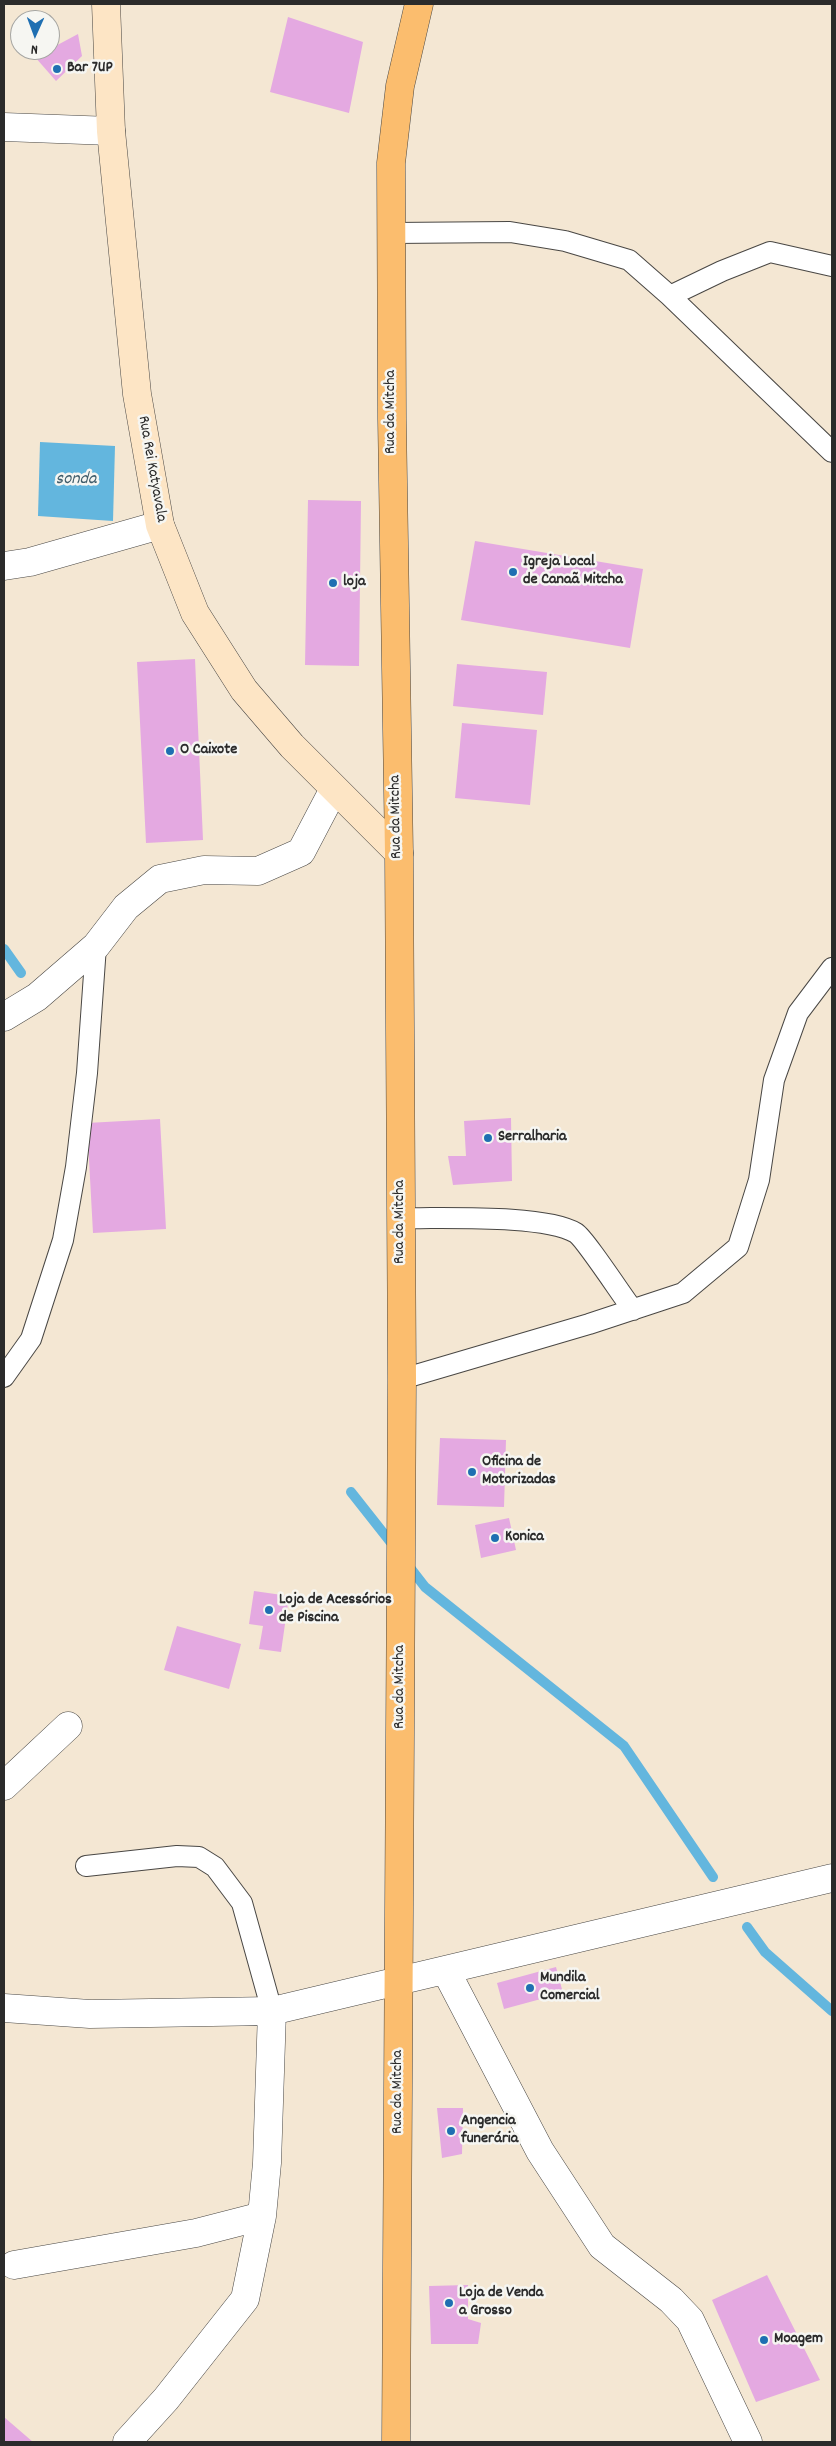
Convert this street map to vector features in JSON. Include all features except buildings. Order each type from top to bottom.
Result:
[{"type":"main road","name":"Rua Rei Katyavala","points":[[106,4],[111,131],[137,394],[160,525],[195,613],[244,690],[292,746],[399,853]]},
{"type":"main road","name":"Rua da Mitcha","points":[[396,2442],[402,1379],[399,853],[392,419],[392,163],[400,86],[419,4]]},
{"type":"street","points":[[4,127],[111,131]]},
{"type":"street","points":[[4,566],[30,562],[160,525]]},
{"type":"street","points":[[4,1017],[37,997],[96,946],[126,907],[160,879],[204,870],[258,871],[301,852],[334,788]]},
{"type":"street","points":[[10,1770],[68,1726]]},
{"type":"street","points":[[4,2008],[90,2014],[272,2011],[832,1878]]},
{"type":"street","points":[[446,1970],[540,2151],[602,2246],[646,2283],[671,2300],[690,2320],[748,2442]]},
{"type":"street","points":[[128,2442],[166,2399],[245,2299],[262,2216],[267,2163],[272,2011]]},
{"type":"street","points":[[14,2265],[196,2233],[262,2216]]},
{"type":"lane","points":[[393,233],[510,232],[565,241],[629,260],[670,296],[832,452]]},
{"type":"lane","points":[[670,296],[722,271],[770,252],[832,266]]},
{"type":"lane","points":[[4,1377],[31,1339],[63,1240],[76,1167],[87,1072],[96,946]]},
{"type":"lane","points":[[402,1379],[683,1293],[738,1246],[759,1180],[774,1080],[798,1013],[832,968]]},
{"type":"lane","points":[[401,1218],[510,1220],[553,1225],[577,1233],[632,1310]]},
{"type":"lane","points":[[86,1866],[177,1856],[199,1857],[216,1867],[242,1903],[272,2011]]},
{"type":"water","name":"sonda","points":[[40,442],[115,446],[113,521],[38,516]]},
{"type":"waterway","points":[[4,949],[21,973]]},
{"type":"waterway","points":[[351,1492],[396,1549]]},
{"type":"waterway","points":[[408,1565],[425,1587],[624,1746],[713,1877]]},
{"type":"waterway","points":[[747,1927],[765,1952],[832,2011]]},
{"type":"place","name":"Bar 7UP","points":[[57,69]]},
{"type":"place","name":"Igreja Local de Canaã Mitcha","points":[[513,572]]},
{"type":"place","name":"loja","points":[[333,583]]},
{"type":"place","name":"O Caixote","points":[[170,751]]},
{"type":"place","name":"Serralharia","points":[[488,1138]]},
{"type":"place","name":"Oficina de Motorizadas","points":[[472,1472]]},
{"type":"place","name":"Konica","points":[[495,1538]]},
{"type":"place","name":"Loja de Acessórios de Piscina","points":[[269,1610]]},
{"type":"place","name":"Mundila Comercial","points":[[530,1988]]},
{"type":"place","name":"Angencia funerária","points":[[451,2131]]},
{"type":"place","name":"Loja de Venda a Grosso","points":[[449,2303]]},
{"type":"place","name":"Moagem","points":[[764,2340]]}]
